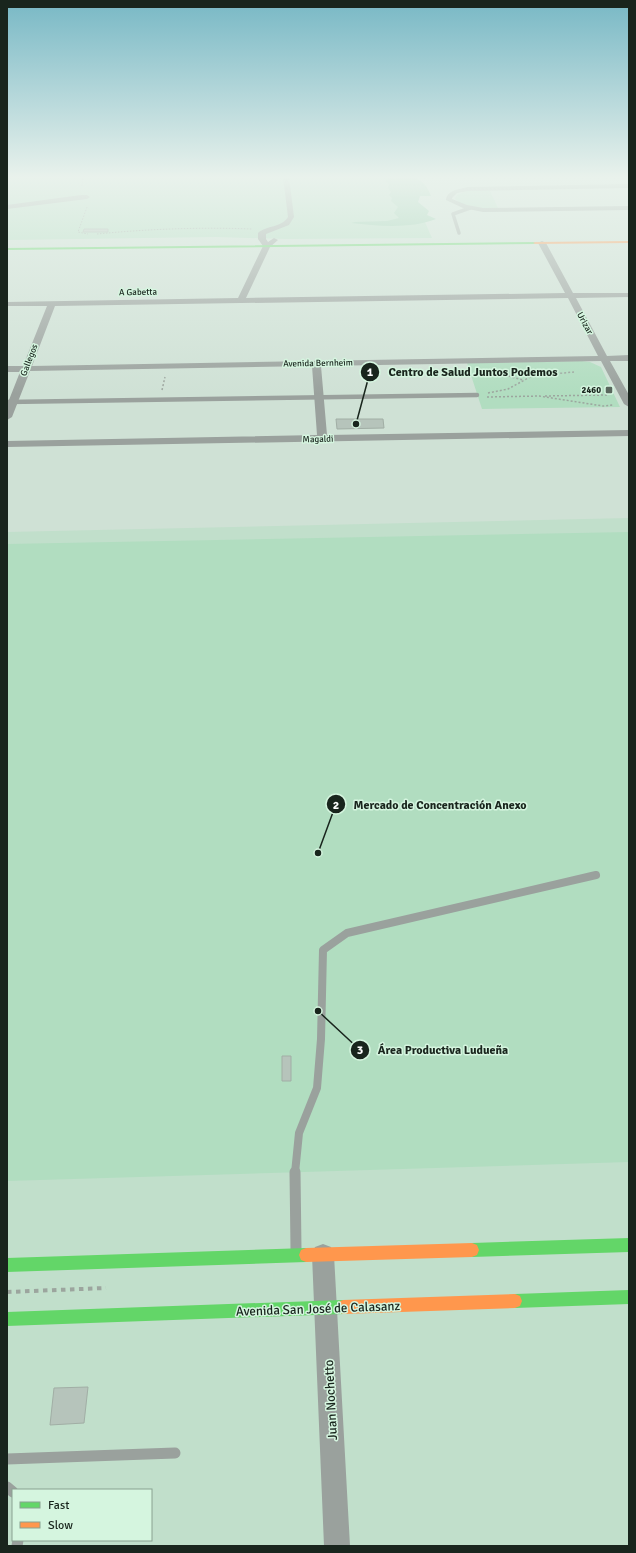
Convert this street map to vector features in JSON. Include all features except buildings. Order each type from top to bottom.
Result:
[{"type":"street","points":[[242,300],[265,249]]},
{"type":"street","name":"Urizar","points":[[545,249],[629,404]]},
{"type":"street","name":"A Gabetta","points":[[7,304],[629,295]]},
{"type":"street","name":"Gallegos","points":[[7,417],[10,402],[26,369],[52,303]]},
{"type":"street","name":"Avenida Bernheim","points":[[7,369],[629,358]]},
{"type":"street","points":[[316,363],[322,439]]},
{"type":"street","name":"Magaldi","points":[[7,444],[629,433]]},
{"type":"street","points":[[7,1265],[629,1245]]},
{"type":"street","name":"Juan Nochetto","points":[[323,1255],[337,1546]]},
{"type":"street","name":"Avenida San José de Calasanz","points":[[7,1320],[629,1297]]},
{"type":"lane","points":[[10,402],[477,395]]},
{"type":"lane","points":[[296,1255],[295,1172],[299,1133],[317,1088],[321,1039],[323,950],[347,933],[596,875]]},
{"type":"lane","points":[[7,1459],[175,1453]]},
{"type":"path","points":[[477,395],[508,390],[532,376],[543,374],[567,374],[583,370],[604,358]]},
{"type":"path","points":[[160,400],[167,366]]},
{"type":"path","points":[[477,395],[484,397],[624,394]]},
{"type":"path","points":[[539,396],[603,406],[613,406]]},
{"type":"shaded area","points":[[590,362],[601,367],[620,407],[482,409],[467,363]]},
{"type":"shaded area","points":[[629,518],[629,1546],[7,1546],[7,532]]},
{"type":"shaded area","points":[[629,532],[629,1162],[7,1181],[7,544]]},
{"type":"traffic: fast","points":[[472,1250],[629,1245]]},
{"type":"traffic: fast","points":[[7,1265],[306,1255]]},
{"type":"traffic: fast","points":[[515,1301],[629,1297]]},
{"type":"traffic: fast","points":[[7,1319],[343,1307]]},
{"type":"traffic: slow","points":[[306,1255],[472,1250]]},
{"type":"traffic: slow","points":[[343,1307],[515,1301]]},
{"type":"place","name":"2460","points":[[609,390]]},
{"type":"place","name":"Centro de Salud Juntos Podemos","points":[[356,424]]},
{"type":"place","name":"Mercado de Concentración Anexo","points":[[318,853]]},
{"type":"place","name":"Área Productiva Ludueña","points":[[318,1011]]}]
